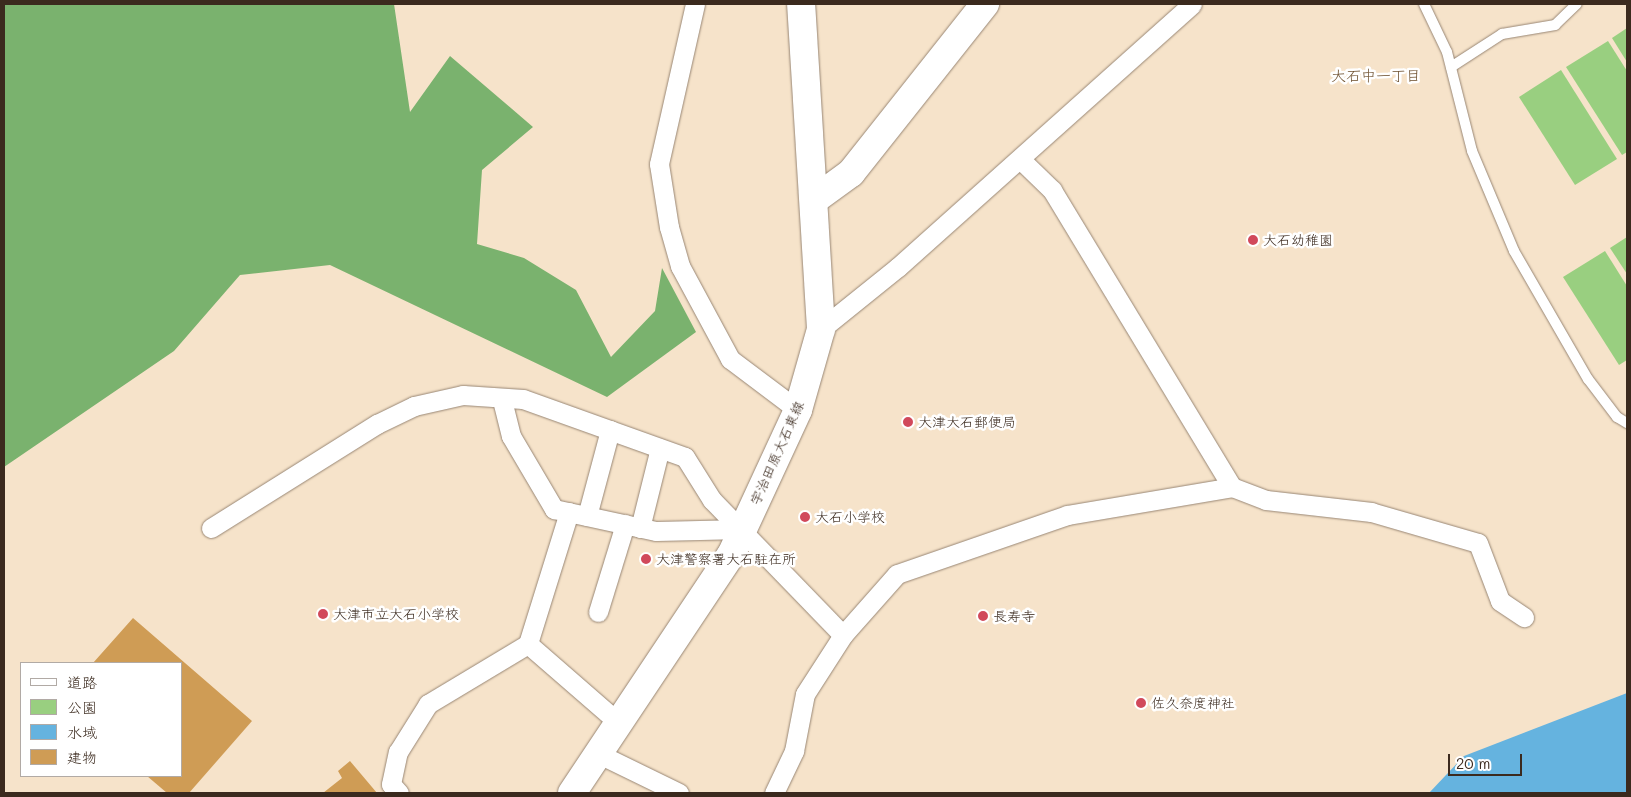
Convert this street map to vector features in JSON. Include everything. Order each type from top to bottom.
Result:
[{"type":"main road","name":"宇治田原大石東線","points":[[572,793],[731,555],[798,410],[821,329],[801,4]]},
{"type":"main road","points":[[814,200],[851,173],[985,4]]},
{"type":"street","points":[[695,4],[659,164],[669,227],[680,266],[730,359],[798,410]]},
{"type":"street","points":[[821,329],[1020,159],[1192,4]]},
{"type":"street","points":[[1020,159],[1052,190],[1232,487]]},
{"type":"street","points":[[211,528],[378,424],[414,406],[463,395],[502,400],[523,399],[685,456],[712,500],[743,529],[843,635]]},
{"type":"street","points":[[502,400],[511,436],[554,509],[633,526],[743,529]]},
{"type":"street","points":[[399,793],[391,784],[398,752],[428,704],[528,644],[610,430]]},
{"type":"street","points":[[598,612],[633,526],[660,448]]},
{"type":"street","points":[[774,793],[794,751],[805,694],[843,635],[898,574],[1067,516],[1232,487],[1266,500],[1370,512],[1478,542],[1500,601],[1524,617]]},
{"type":"street","points":[[528,644],[619,723]]},
{"type":"street","points":[[599,754],[679,793]]},
{"type":"lane","points":[[1424,4],[1451,67],[1472,151],[1514,251],[1588,379],[1617,417],[1627,423]]},
{"type":"lane","points":[[1451,67],[1502,34],[1554,25],[1577,4]]},
{"type":"green space","points":[[4,4],[394,4],[410,112],[450,56],[533,127],[482,170],[477,244],[524,258],[576,290],[611,357],[655,311],[662,268],[696,332],[607,397],[330,265],[240,275],[174,351],[4,467]]},
{"type":"green space","points":[[1627,28],[1627,62],[1612,38]]},
{"type":"green space","points":[[1608,41],[1627,71],[1627,152],[1622,155],[1566,67]]},
{"type":"green space","points":[[1561,70],[1617,159],[1575,185],[1519,97]]},
{"type":"green space","points":[[1627,237],[1627,274],[1610,248]]},
{"type":"green space","points":[[1605,251],[1627,286],[1627,360],[1619,365],[1563,277]]},
{"type":"water","points":[[1627,693],[1627,793],[1429,793],[1464,756]]},
{"type":"building","points":[[133,618],[252,721],[189,793],[167,793],[148,777],[182,777],[182,662],[94,662]]},
{"type":"building","points":[[350,761],[377,793],[323,793],[342,778],[338,771]]},
{"type":"place","name":"大石幼稚園","points":[[1253,240]]},
{"type":"place","name":"大津大石郵便局","points":[[908,422]]},
{"type":"place","name":"大石小学校","points":[[805,517]]},
{"type":"place","name":"大津警察署大石駐在所","points":[[646,559]]},
{"type":"place","name":"大津市立大石小学校","points":[[323,614]]},
{"type":"place","name":"長寿寺","points":[[983,616]]},
{"type":"place","name":"佐久奈度神社","points":[[1141,703]]},
{"type":"district","name":"大石中一丁目","points":[[1376,76]]}]
